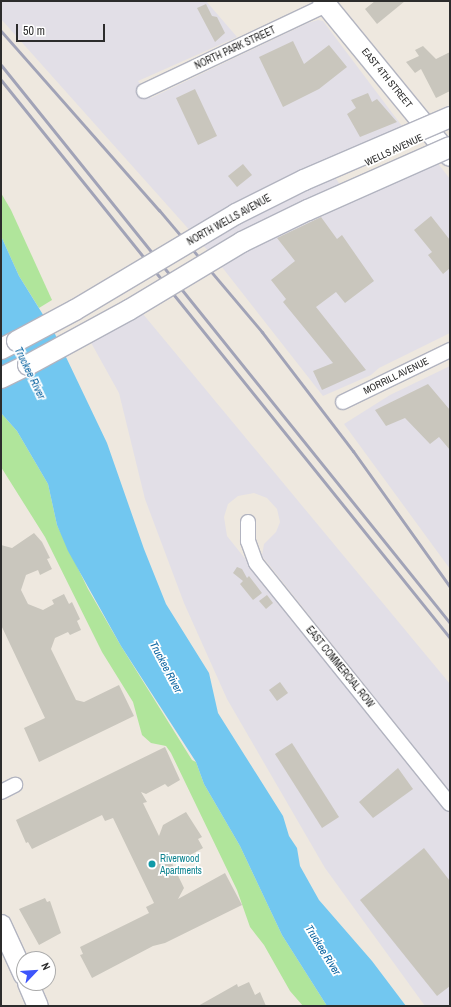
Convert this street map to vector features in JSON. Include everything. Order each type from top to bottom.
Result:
[{"type":"main road","name":"EAST 4TH STREET","points":[[325,3],[450,156]]},
{"type":"main road","name":"NORTH WELLS AVENUE","points":[[9,345],[75,310],[236,214],[304,180],[450,117]]},
{"type":"main road","points":[[1,378],[129,310],[242,242],[314,207],[450,147]]},
{"type":"main road","points":[[1,925],[16,958]]},
{"type":"main road","points":[[31,991],[38,1006]]},
{"type":"street","name":"NORTH PARK STREET","points":[[144,91],[325,3]]},
{"type":"street","name":"WELLS AVENUE","points":[[339,176],[450,125]]},
{"type":"street","name":"MORRILL AVENUE","points":[[343,402],[450,350]]},
{"type":"street","name":"EAST COMMERCIAL ROW","points":[[248,522],[248,541],[256,563],[450,804]]},
{"type":"street","points":[[1,792],[15,785]]},
{"type":"shaded area","points":[[1,1],[206,1],[237,37],[138,81],[151,98],[308,23],[318,20],[323,21],[405,130],[327,166],[341,186],[426,148],[450,179],[450,333],[379,368],[371,375],[323,396],[218,262],[1,19]]},
{"type":"shaded area","points":[[143,314],[450,684],[450,792],[262,556],[264,544],[276,532],[280,522],[277,509],[267,498],[254,493],[238,496],[228,504],[224,517],[227,536],[450,814],[450,1006],[425,1006],[325,868],[227,699],[184,603],[145,499],[119,393],[89,339]]},
{"type":"shaded area","points":[[450,366],[450,569],[344,424],[390,395]]},
{"type":"green space","points":[[1,193],[11,210],[52,300],[39,308],[19,276],[1,236]]},
{"type":"green space","points":[[1,413],[17,431],[48,484],[57,525],[88,589],[121,646],[192,760],[196,762],[204,784],[240,846],[282,935],[327,1006],[303,1006],[290,991],[264,945],[250,927],[237,890],[171,753],[166,746],[151,743],[142,735],[133,702],[102,652],[45,537],[1,467]]},
{"type":"water","name":"Truckee River","points":[[1,236],[19,276],[55,334],[107,443],[144,549],[166,604],[209,673],[218,713],[283,816],[289,836],[297,848],[300,866],[319,900],[372,961],[406,1006],[327,1006],[282,935],[240,846],[204,784],[196,762],[121,646],[68,551],[57,525],[48,484],[17,431],[1,413]]},
{"type":"building","points":[[375,1],[405,1],[377,24],[365,9]]},
{"type":"building","points":[[206,4],[212,16],[217,17],[225,33],[215,42],[197,8]]},
{"type":"building","points":[[293,41],[304,64],[329,45],[347,67],[319,89],[283,107],[259,57]]},
{"type":"building","points":[[423,46],[436,59],[450,52],[450,91],[436,98],[421,69],[415,73],[406,62],[419,56],[415,50]]},
{"type":"building","points":[[195,89],[217,136],[198,145],[176,98]]},
{"type":"building","points":[[368,93],[372,102],[377,99],[397,122],[360,137],[347,114],[356,108],[351,100]]},
{"type":"building","points":[[243,164],[252,175],[237,187],[228,176]]},
{"type":"building","points":[[431,216],[450,240],[450,268],[443,274],[428,255],[432,252],[414,230]]},
{"type":"building","points":[[321,217],[337,239],[342,235],[374,281],[345,303],[336,292],[316,307],[366,370],[322,390],[313,371],[333,363],[283,302],[286,299],[271,280],[295,261],[277,238]]},
{"type":"building","points":[[428,384],[450,410],[450,450],[439,437],[430,444],[405,418],[386,426],[375,410]]},
{"type":"building","points":[[34,533],[42,542],[50,558],[47,559],[52,569],[40,575],[38,570],[26,575],[21,590],[28,604],[43,610],[54,604],[52,600],[64,594],[69,604],[72,602],[80,619],[77,621],[81,630],[70,635],[68,632],[55,638],[51,649],[76,700],[84,702],[119,685],[134,716],[39,762],[24,728],[45,718],[1,625],[1,545],[12,548]]},
{"type":"building","points":[[237,567],[242,569],[247,578],[249,576],[262,593],[253,600],[240,584],[243,581],[233,573]]},
{"type":"building","points":[[267,595],[273,603],[266,609],[259,601]]},
{"type":"building","points":[[280,682],[288,693],[277,701],[269,690]]},
{"type":"building","points":[[292,743],[339,817],[322,828],[275,754]]},
{"type":"building","name":"Riverwood Apartments","points":[[165,747],[180,780],[168,787],[165,784],[146,794],[141,792],[147,802],[143,803],[159,836],[163,825],[186,812],[202,837],[198,839],[203,848],[181,860],[168,855],[184,888],[178,899],[225,873],[242,905],[165,943],[153,946],[92,978],[80,955],[83,954],[80,947],[149,913],[146,907],[154,903],[113,818],[105,821],[102,815],[32,849],[28,842],[26,843],[16,820]]},
{"type":"building","points":[[398,768],[413,789],[373,818],[359,802]]},
{"type":"building","points":[[424,848],[450,881],[450,986],[437,996],[360,900]]},
{"type":"building","points":[[45,898],[47,902],[50,901],[61,933],[39,945],[19,909]]},
{"type":"building","points":[[249,982],[255,995],[260,992],[266,1006],[198,1006],[237,984],[238,987]]},
{"type":"railway","points":[[1,31],[159,210],[262,332],[353,451],[450,587]]},
{"type":"railway","points":[[1,65],[450,623]]},
{"type":"railway","points":[[1,80],[450,638]]},
{"type":"place","name":"Riverwood Apartments","points":[[152,864]]}]
